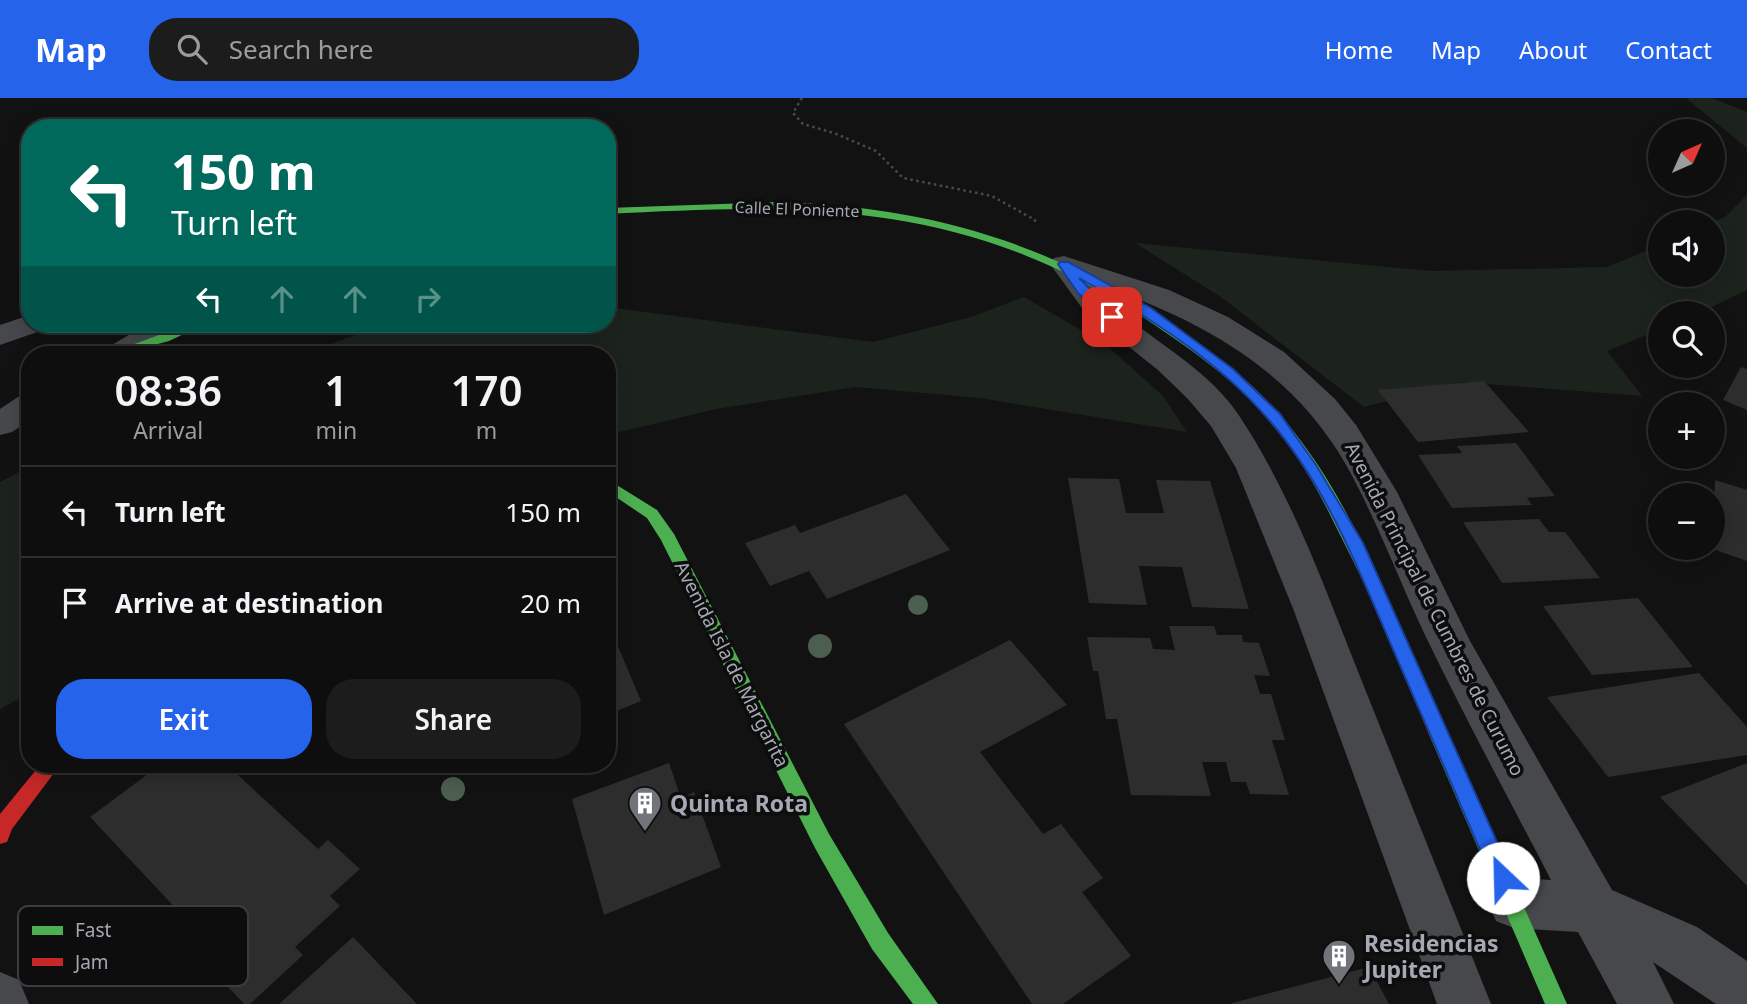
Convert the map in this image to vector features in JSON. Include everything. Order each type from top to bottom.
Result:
[{"type":"street","name":"Calle El Poniente","points":[[616,211],[786,205],[876,212],[960,229],[1064,264]]},
{"type":"street","points":[[1064,264],[1146,311],[1228,372],[1275,417],[1323,486],[1355,543],[1556,1004]]},
{"type":"street","points":[[1064,264],[1096,306],[1169,363],[1199,391],[1224,419],[1254,468],[1314,611],[1464,1004]]},
{"type":"street","name":"Avenida Principal de Cumbres de Curumo","points":[[1064,264],[1132,286],[1222,324],[1258,348],[1298,381],[1338,423],[1403,541],[1437,617],[1647,1004]]},
{"type":"street","points":[[0,336],[21,328]]},
{"type":"street","points":[[135,346],[154,333]]},
{"type":"street","points":[[142,346],[178,333]]},
{"type":"street","points":[[0,424],[21,411]]},
{"type":"street","name":"Avenida Isla de Margarita","points":[[616,490],[652,514],[668,538],[822,841],[880,941],[927,1004]]},
{"type":"street","points":[[0,835],[5,823],[45,773]]},
{"type":"street","points":[[1514,903],[1592,907],[1678,946],[1747,993]]},
{"type":"street","points":[[0,999],[2,1004]]},
{"type":"path","points":[[802,98],[793,113],[803,124],[834,133],[876,151],[903,178],[992,196],[1035,220],[1023,248]]},
{"type":"shaded area","points":[[1686,98],[1712,98],[1747,112],[1747,148],[1726,131],[1726,119],[1712,119]]},
{"type":"shaded area","points":[[1747,195],[1747,290],[1724,301],[1648,301],[1648,334],[1607,351],[1642,396],[1462,382],[1364,407],[1221,297],[1135,243],[1430,271],[1607,267],[1648,250],[1648,287],[1725,287],[1725,217]]},
{"type":"shaded area","points":[[1024,297],[1105,344],[1163,396],[1187,432],[980,398],[856,387],[716,409],[616,433],[616,346],[326,346],[360,333],[616,333],[616,308],[873,342],[971,317]]},
{"type":"shaded area","points":[[21,471],[21,698],[0,709],[0,482]]},
{"type":"building","points":[[1741,367],[1747,369],[1747,410],[1725,401]]},
{"type":"building","points":[[1484,381],[1529,432],[1418,442],[1378,390]]},
{"type":"building","points":[[1516,443],[1555,496],[1527,498],[1532,505],[1452,508],[1418,455],[1462,453],[1457,446]]},
{"type":"building","points":[[1068,478],[1119,479],[1126,513],[1164,513],[1156,480],[1210,481],[1249,609],[1192,607],[1182,567],[1139,566],[1147,605],[1089,603]]},
{"type":"building","points":[[1725,483],[1747,490],[1747,561],[1725,553]]},
{"type":"building","points":[[906,494],[950,550],[827,599],[809,571],[770,586],[745,543],[795,525],[800,533]]},
{"type":"building","points":[[1539,519],[1549,532],[1565,532],[1600,578],[1502,583],[1463,522]]},
{"type":"building","points":[[1638,598],[1693,667],[1592,675],[1543,606]]},
{"type":"building","points":[[1169,626],[1214,626],[1217,635],[1242,635],[1243,642],[1259,643],[1270,676],[1254,675],[1260,694],[1271,694],[1285,740],[1272,740],[1289,795],[1250,794],[1246,782],[1231,782],[1226,762],[1202,762],[1211,796],[1131,795],[1117,719],[1106,719],[1098,671],[1093,671],[1087,637],[1150,638],[1153,649],[1175,650]]},
{"type":"building","points":[[1010,640],[1067,705],[980,752],[1043,834],[1061,824],[1103,878],[1082,892],[1131,956],[1063,1004],[1032,1004],[844,724]]},
{"type":"building","points":[[616,641],[641,701],[616,711]]},
{"type":"building","points":[[1699,673],[1747,727],[1747,755],[1608,777],[1547,697]]},
{"type":"building","name":"Quinta Rota","points":[[669,763],[681,798],[694,792],[721,867],[604,915],[572,799]]},
{"type":"building","points":[[1747,763],[1747,886],[1660,797]]},
{"type":"building","points":[[149,773],[236,773],[318,849],[328,840],[360,869],[330,896],[340,906],[295,947],[303,955],[250,1004],[244,1004],[227,986],[248,986],[248,906],[174,906],[90,817]]},
{"type":"building","points":[[353,937],[417,1004],[279,1004]]},
{"type":"building","name":"Residencias Jupiter","points":[[1369,967],[1389,1004],[1232,1004],[1232,1003]]},
{"type":"traffic: fast","points":[[616,211],[776,205],[877,212],[962,229],[1002,242],[1081,276],[1156,319],[1229,373],[1264,405],[1313,468],[1352,538],[1374,586]]},
{"type":"traffic: fast","points":[[135,346],[177,333]]},
{"type":"traffic: fast","points":[[616,490],[652,514],[668,538],[822,841],[880,941],[927,1004]]},
{"type":"traffic: fast","points":[[1437,732],[1556,1004]]},
{"type":"traffic: jam","points":[[1374,586],[1437,732]]},
{"type":"traffic: jam","points":[[0,835],[5,823],[45,773]]},
{"type":"place","name":"Quinta Rota","points":[[645,833]]},
{"type":"place","name":"Residencias Jupiter","points":[[1339,986]]},
{"type":"route","points":[[1112,317],[1096,306],[1064,264],[1146,311],[1228,372],[1275,417],[1323,486],[1355,543],[1503,878]]}]
